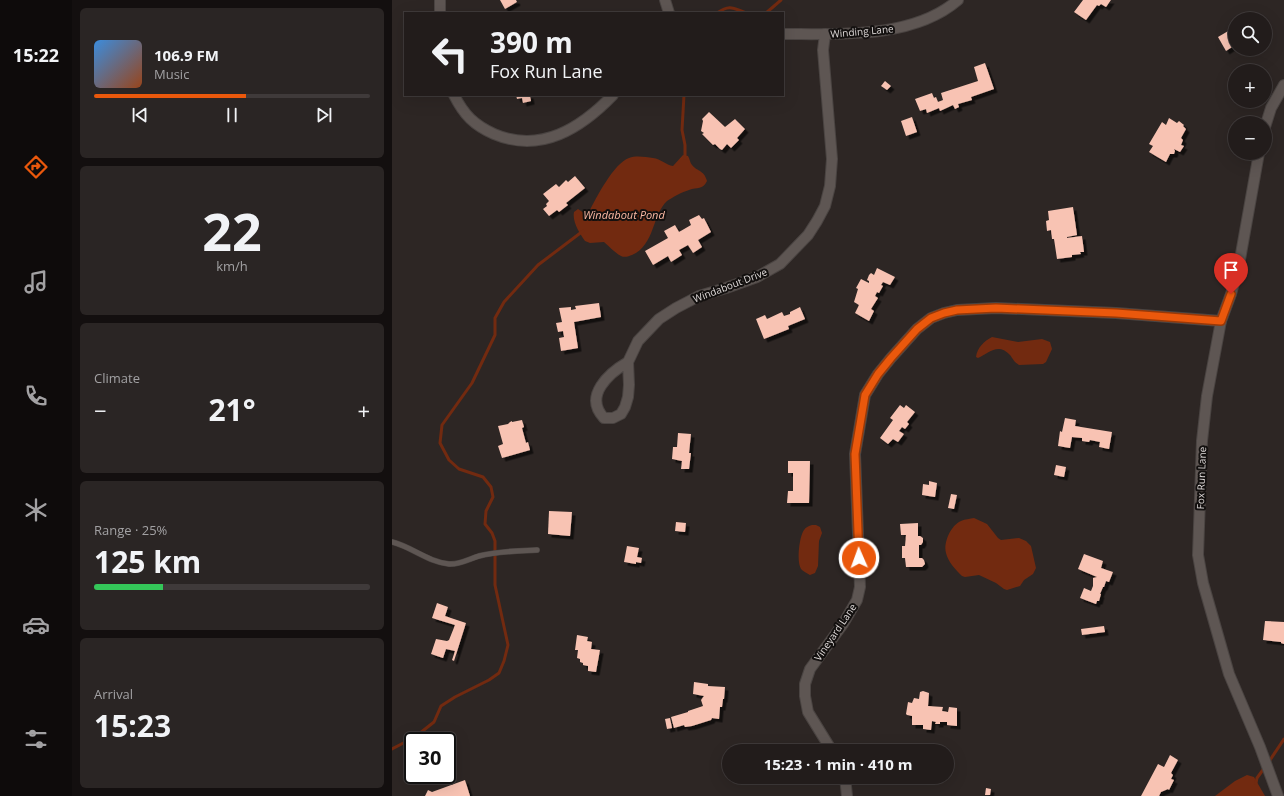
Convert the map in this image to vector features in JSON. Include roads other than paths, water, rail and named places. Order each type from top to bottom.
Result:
[{"type":"street","points":[[440,0],[440,12]]},
{"type":"street","points":[[665,0],[669,12]]},
{"type":"street","name":"Winding Lane","points":[[784,34],[887,31],[932,17],[952,6],[958,0]]},
{"type":"street","name":"Windabout Drive","points":[[628,362],[616,369],[602,384],[597,393],[596,405],[604,418],[613,418],[621,414],[626,407],[629,385],[628,362],[638,341],[659,319],[699,296],[757,277],[780,264],[808,235],[817,221],[826,206],[830,186],[832,159],[823,50],[825,34]]},
{"type":"street","points":[[1268,116],[1271,108],[1284,85]]},
{"type":"street","points":[[454,96],[458,104],[469,118],[479,127],[499,136],[514,140],[536,142],[554,137],[570,130],[602,107],[612,96]]},
{"type":"street","name":"Fox Run Lane","points":[[1258,160],[1239,265],[1231,294],[1221,321],[1207,396],[1202,441],[1198,555],[1203,583],[1229,674],[1260,747],[1278,796]]},
{"type":"street","name":"Vineyard Lane","points":[[828,744],[808,712],[805,696],[805,684],[810,669],[843,624],[857,600],[860,587],[855,454],[865,395],[878,374],[912,334],[931,318],[957,310],[988,309],[1116,313],[1221,321]]},
{"type":"street","points":[[845,784],[846,796]]},
{"type":"lane","points":[[392,542],[409,548],[437,562],[450,564],[456,564],[479,556],[501,552],[537,550]]},
{"type":"water","name":"Windabout Pond","points":[[683,155],[688,156],[691,164],[703,173],[707,181],[702,187],[683,192],[667,201],[658,214],[645,244],[639,250],[632,255],[622,257],[604,242],[590,243],[585,241],[575,224],[574,212],[578,209],[584,213],[589,212],[606,182],[623,161],[638,156],[656,159],[673,166]]},
{"type":"water","points":[[992,337],[1018,342],[1042,339],[1050,342],[1052,349],[1046,362],[1043,364],[1019,365],[1006,351],[1001,349],[990,351],[978,358],[976,357],[981,345]]},
{"type":"water","points":[[974,518],[987,524],[1001,540],[1019,538],[1026,541],[1031,546],[1036,568],[1033,574],[1024,580],[1020,586],[1007,590],[979,575],[965,577],[962,576],[950,563],[945,549],[951,530],[957,523]]},
{"type":"water","points":[[812,525],[820,527],[822,533],[819,541],[818,566],[815,573],[810,575],[803,571],[800,567],[799,550],[802,533],[807,527]]},
{"type":"water","points":[[1247,775],[1254,777],[1265,796],[1215,796],[1235,781]]},
{"type":"waterway","points":[[767,12],[781,0]]},
{"type":"waterway","points":[[718,12],[725,8],[735,8],[744,12]]},
{"type":"waterway","points":[[684,96],[682,130],[685,145],[685,158]]},
{"type":"waterway","points":[[392,749],[415,737],[434,722],[441,706],[499,673],[504,661],[508,645],[495,585],[495,541],[492,533],[485,524],[486,511],[493,497],[491,487],[483,477],[459,469],[449,460],[440,443],[442,425],[472,383],[495,335],[495,318],[504,302],[538,265],[583,231]]},
{"type":"waterway","points":[[1268,763],[1284,739]]},
{"type":"waterway","points":[[1256,783],[1257,778],[1265,767]]}]
